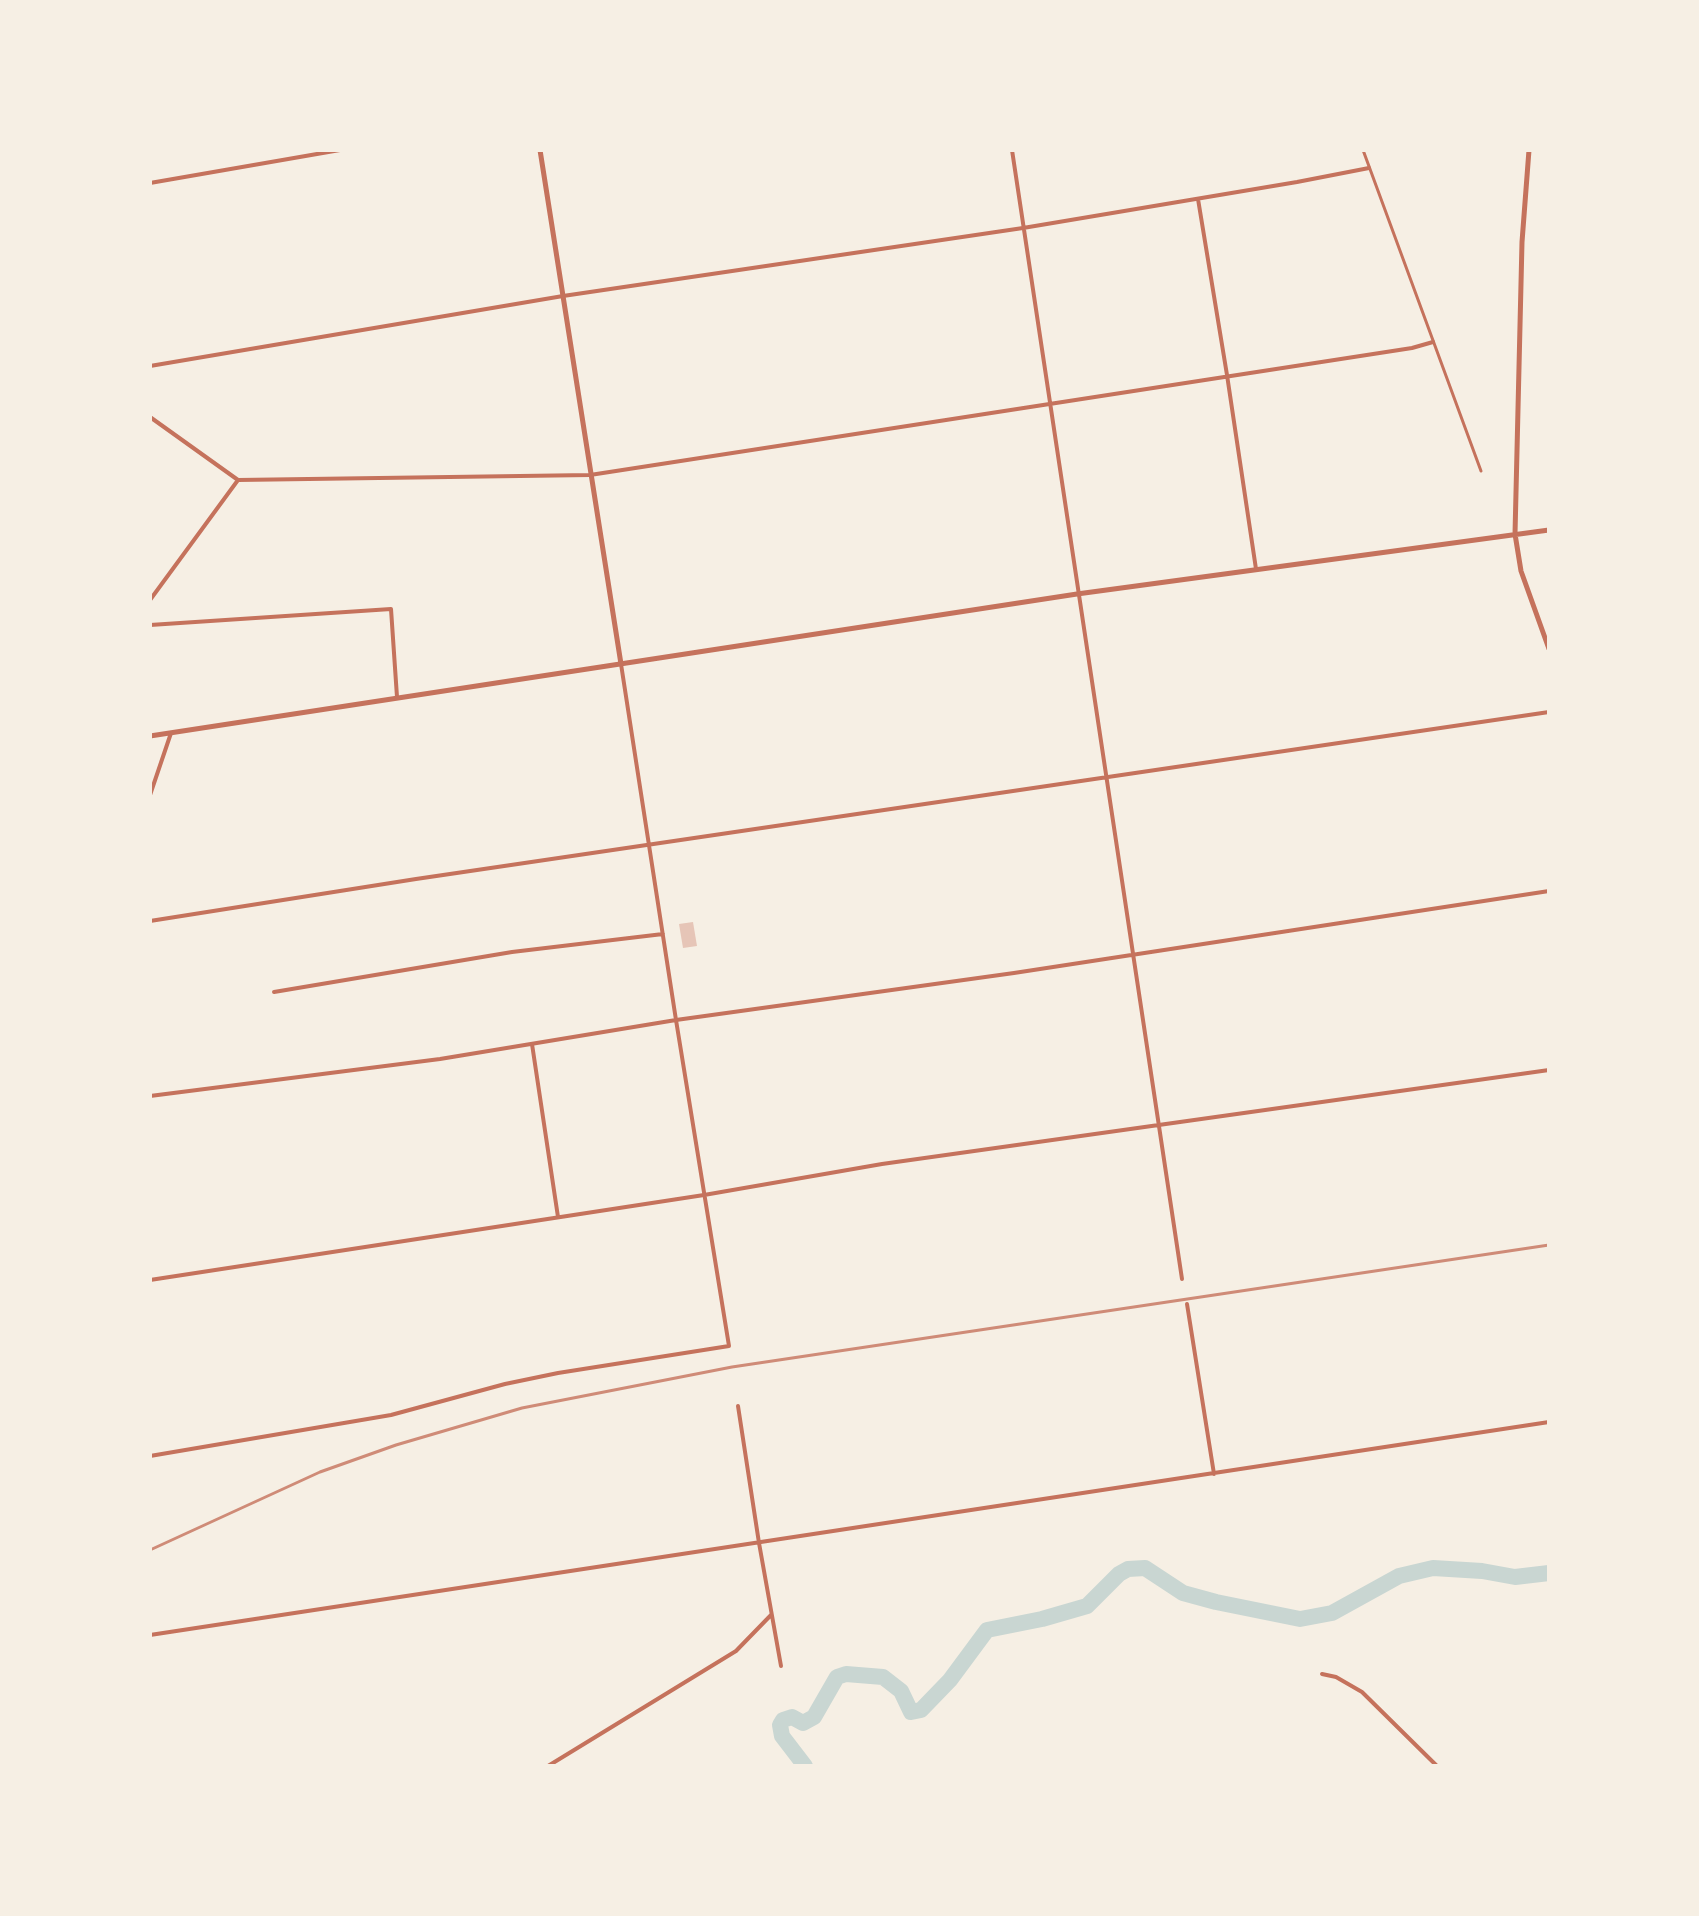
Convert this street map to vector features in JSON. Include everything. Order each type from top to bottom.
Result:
[{"type":"street","points":[[150,183],[340,150]]},
{"type":"street","points":[[150,1456],[391,1415],[558,1373],[729,1346],[540,150]]},
{"type":"street","points":[[1012,150],[1182,1279]]},
{"type":"street","points":[[1363,150],[1481,471]]},
{"type":"street","points":[[1529,150],[1522,242],[1515,534],[1521,571],[1549,649]]},
{"type":"street","points":[[150,366],[563,296],[1023,228],[1369,168]]},
{"type":"street","points":[[1198,199],[1256,569]]},
{"type":"street","points":[[150,417],[238,480],[590,475],[1412,348],[1433,342]]},
{"type":"street","points":[[150,600],[238,480]]},
{"type":"street","points":[[150,736],[1077,594],[1549,530]]},
{"type":"street","points":[[150,625],[391,609],[397,698]]},
{"type":"street","points":[[150,921],[1549,712]]},
{"type":"street","points":[[150,795],[171,733]]},
{"type":"street","points":[[150,1096],[440,1059],[676,1020],[1133,955],[1549,891]]},
{"type":"street","points":[[274,992],[512,952],[663,934]]},
{"type":"street","points":[[532,1044],[558,1217]]},
{"type":"street","points":[[150,1280],[704,1195],[882,1164],[1549,1070]]},
{"type":"street","points":[[1187,1304],[1214,1474]]},
{"type":"street","points":[[738,1406],[781,1666]]},
{"type":"street","points":[[150,1635],[1549,1422]]},
{"type":"street","points":[[548,1766],[736,1651],[771,1615]]},
{"type":"street","points":[[1322,1674],[1336,1677],[1362,1692],[1437,1766]]},
{"type":"building","points":[[693,922],[697,946],[683,948],[679,924]]},
{"type":"waterway","points":[[805,1766],[782,1736],[780,1725],[783,1720],[792,1717],[803,1723],[814,1717],[837,1677],[846,1674],[883,1677],[901,1691],[911,1712],[921,1710],[950,1680],[987,1630],[1087,1606],[1128,1569],[1145,1568],[1183,1593],[1300,1619],[1332,1613],[1399,1576],[1433,1568],[1515,1577],[1549,1573]]},
{"type":"railway","points":[[150,1550],[320,1472],[396,1445],[522,1408],[732,1367],[1549,1245]]}]
